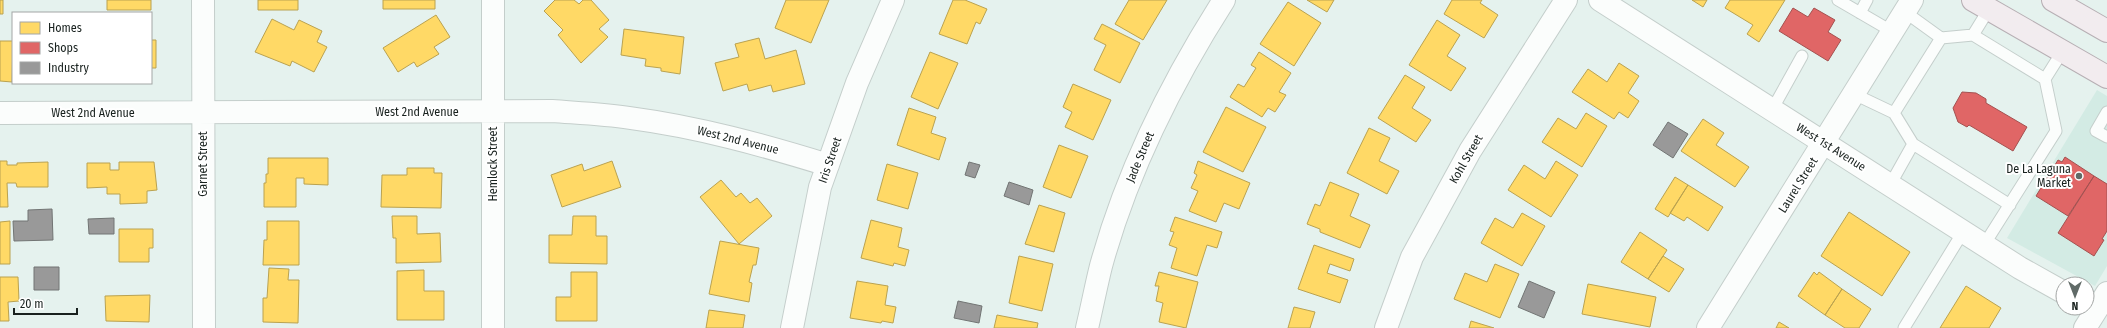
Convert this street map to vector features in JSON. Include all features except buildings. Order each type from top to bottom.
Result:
[{"type":"main road","points":[[2053,0],[2107,31]]},
{"type":"main road","points":[[1981,5],[2107,77]]},
{"type":"street","name":"Garnet Street","points":[[203,0],[204,328]]},
{"type":"street","name":"Hemlock Street","points":[[493,0],[493,328]]},
{"type":"street","name":"Iris Street","points":[[792,328],[820,187],[857,83],[893,0]]},
{"type":"street","name":"Jade Street","points":[[1088,328],[1102,266],[1133,172],[1179,74],[1224,0]]},
{"type":"street","name":"Kohl Street","points":[[1386,328],[1412,257],[1470,151],[1566,0]]},
{"type":"street","name":"West 1st Avenue","points":[[1600,0],[1963,232],[2055,287]]},
{"type":"street","name":"Laurel Street","points":[[1708,328],[1908,6]]},
{"type":"street","name":"West 2nd Avenue","points":[[0,113],[552,111],[643,120],[700,130],[828,165]]},
{"type":"lane","points":[[1838,0],[1893,32]]},
{"type":"lane","points":[[1860,13],[1867,0]]},
{"type":"lane","points":[[1973,35],[1981,5]]},
{"type":"lane","points":[[1908,6],[1941,38],[1973,35],[2045,79]]},
{"type":"lane","points":[[1894,113],[1941,38]]},
{"type":"lane","points":[[1984,245],[2056,131],[2045,79],[2062,52]]},
{"type":"lane","points":[[1772,110],[1802,56]]},
{"type":"lane","points":[[1854,94],[1894,113],[1913,144],[2010,204]]},
{"type":"lane","points":[[2107,112],[2096,131],[2107,138]]},
{"type":"lane","points":[[1890,185],[1913,144]]},
{"type":"lane","points":[[1904,328],[1963,232]]},
{"type":"shaded area","points":[[2097,90],[2107,96],[2107,266],[2095,286],[2095,276],[2077,276],[2007,238]]},
{"type":"place","name":"De La Laguna Market","points":[[2079,176]]}]
